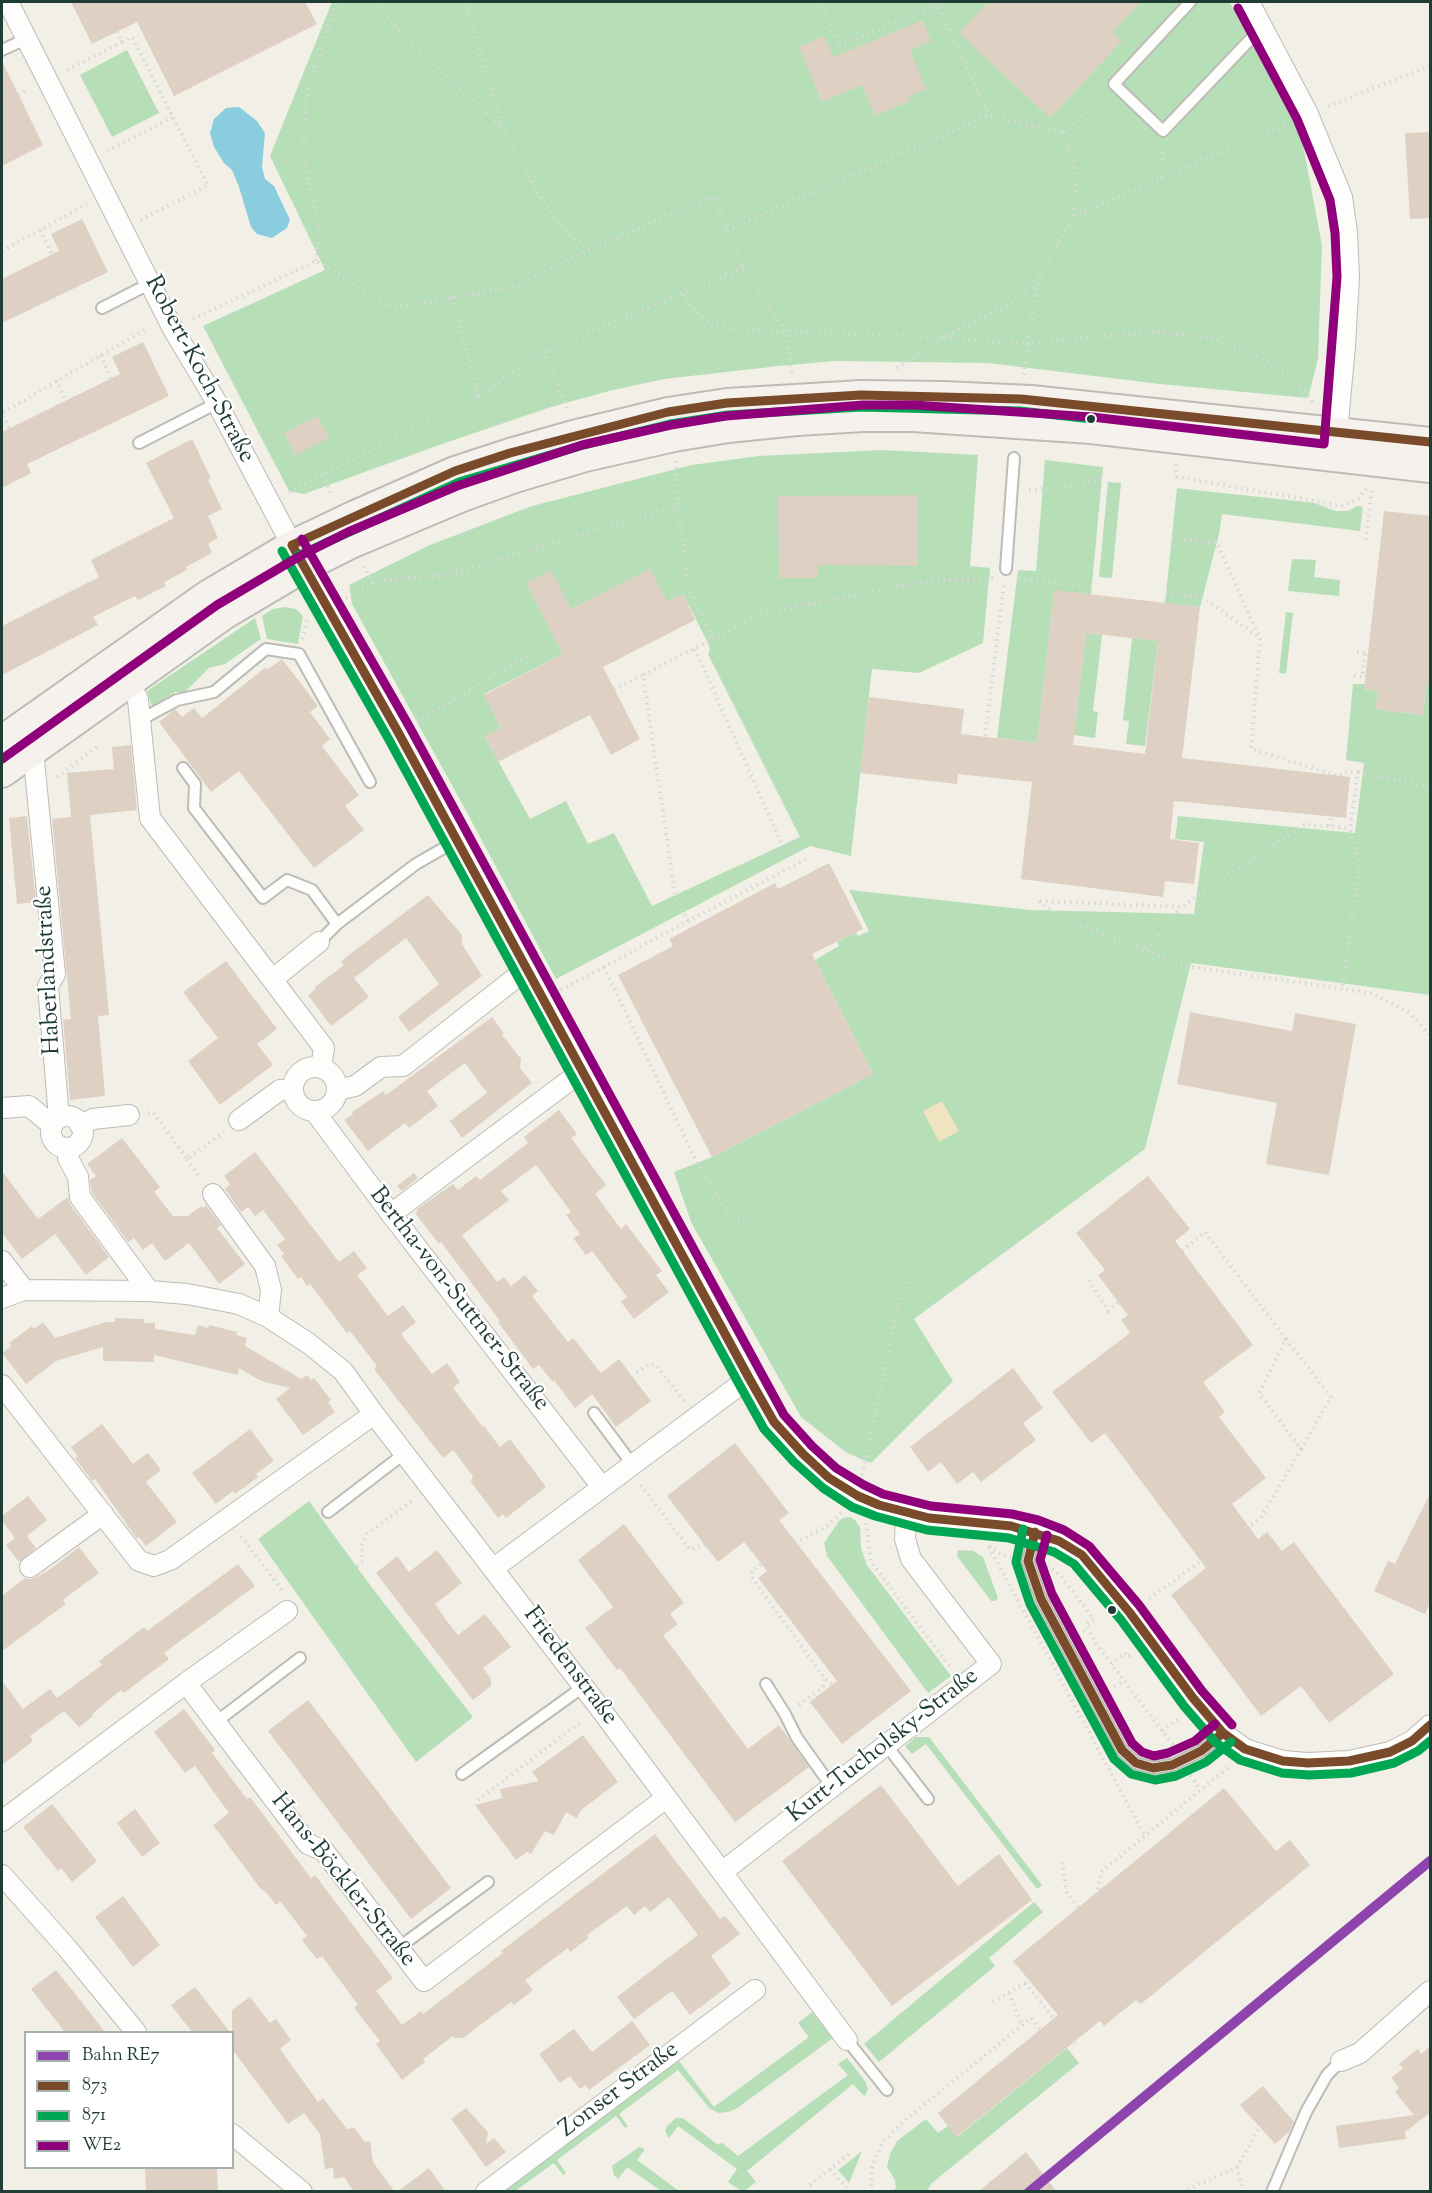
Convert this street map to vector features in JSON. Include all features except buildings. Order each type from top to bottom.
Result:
[{"type":"street","name":"Robert-Koch-Straße","points":[[8,2],[170,323],[217,403],[298,556],[398,732],[774,1422],[829,1478],[858,1496],[906,1514],[1011,1526],[1035,1532],[1059,1540],[1082,1555],[1130,1612],[1193,1698],[1223,1733],[1245,1749],[1283,1761],[1308,1763],[1349,1761],[1389,1752],[1412,1741],[1431,1725]]},
{"type":"street","points":[[1249,2],[1308,114],[1342,197],[1347,232],[1349,277],[1336,444]]},
{"type":"street","points":[[2,773],[224,615],[298,556],[355,515],[455,471],[577,434],[668,412],[727,403],[861,395],[1021,399],[1336,444],[1431,468]]},
{"type":"street","points":[[2,740],[116,657],[209,594],[298,556],[353,543],[494,486],[585,456],[674,437],[729,428],[797,421],[913,417],[1336,444],[1431,442]]},
{"type":"street","points":[[130,683],[138,700],[150,818],[324,1048],[321,1068]]},
{"type":"street","name":"Haberlandstraße","points":[[33,750],[55,974],[48,986],[56,1122]]},
{"type":"street","points":[[273,979],[319,942]]},
{"type":"street","points":[[337,1090],[355,1086],[381,1067],[404,1066],[527,969]]},
{"type":"street","points":[[239,1120],[280,1090],[293,1089],[297,1077],[302,1072],[321,1068],[333,1076],[337,1090],[333,1103],[315,1112]]},
{"type":"street","points":[[391,1214],[582,1071]]},
{"type":"street","name":"Bertha-von-Suttner-Straße","points":[[293,1089],[297,1102],[302,1107],[315,1112],[391,1214],[602,1486]]},
{"type":"street","points":[[2,1108],[29,1106],[56,1122]]},
{"type":"street","points":[[81,1125],[93,1119],[129,1114]]},
{"type":"street","points":[[69,1117],[81,1125],[82,1135],[76,1144],[67,1148],[61,1147],[53,1140],[51,1135],[56,1122],[69,1117]]},
{"type":"street","points":[[67,1148],[68,1158],[78,1177],[80,1197],[149,1291]]},
{"type":"street","points":[[213,1194],[265,1266],[271,1290],[268,1317]]},
{"type":"street","points":[[2,1261],[24,1290]]},
{"type":"street","name":"Friedenstraße","points":[[2,1298],[24,1290],[149,1291],[187,1294],[238,1304],[268,1317],[308,1343],[343,1371],[599,1707],[847,2040]]},
{"type":"street","points":[[494,1568],[749,1378]]},
{"type":"street","points":[[2,1385],[140,1561],[154,1566],[170,1560],[374,1414]]},
{"type":"street","points":[[30,1567],[103,1514]]},
{"type":"street","name":"Kurt-Tucholsky-Straße","points":[[722,1872],[991,1664],[910,1559],[905,1539],[906,1514]]},
{"type":"street","points":[[2,1821],[288,1604]]},
{"type":"street","name":"Hans-Böckler-Straße","points":[[186,1683],[308,1844],[324,1851],[424,1981],[666,1798]]},
{"type":"street","points":[[2,1875],[67,1948],[135,2031]]},
{"type":"street","name":"Zonser Straße","points":[[486,2192],[755,1990]]},
{"type":"street","points":[[1341,2061],[1360,2054],[1431,1990]]},
{"type":"street","points":[[234,2136],[302,2192]]},
{"type":"lane","points":[[1190,2],[1114,84],[1163,131],[1263,26]]},
{"type":"lane","points":[[2,50],[26,39]]},
{"type":"lane","points":[[102,308],[151,283]]},
{"type":"lane","points":[[139,443],[217,403]]},
{"type":"lane","points":[[1005,574],[1014,458]]},
{"type":"lane","points":[[140,720],[177,700],[213,692],[266,649],[299,654],[370,782]]},
{"type":"lane","points":[[183,768],[195,784],[194,808],[263,898],[287,880],[312,890],[337,924]]},
{"type":"lane","points":[[319,942],[337,924],[416,864],[456,841]]},
{"type":"lane","points":[[594,1413],[630,1466]]},
{"type":"lane","points":[[327,1512],[405,1453]]},
{"type":"lane","points":[[1035,1532],[1028,1561],[1041,1599],[1122,1750],[1136,1763],[1153,1768],[1172,1765],[1201,1751],[1223,1733]]},
{"type":"lane","points":[[216,1722],[300,1658]]},
{"type":"lane","points":[[766,1684],[797,1738],[832,1787]]},
{"type":"lane","points":[[462,1774],[583,1687]]},
{"type":"lane","points":[[886,1746],[928,1799]]},
{"type":"lane","points":[[398,1948],[488,1882]]},
{"type":"lane","points":[[847,2040],[887,2090]]},
{"type":"lane","points":[[1272,2192],[1306,2112],[1327,2075],[1341,2061]]},
{"type":"path","points":[[316,261],[320,230],[303,157],[306,100],[337,2]]},
{"type":"path","points":[[376,2],[404,36],[504,129]]},
{"type":"path","points":[[465,2],[504,129],[543,202],[568,233],[589,250]]},
{"type":"path","points":[[821,2],[839,46],[937,3],[988,115]]},
{"type":"path","points":[[117,32],[122,42]]},
{"type":"path","points":[[89,58],[132,37],[208,185],[124,229]]},
{"type":"path","points":[[1074,216],[1308,114],[1431,66]]},
{"type":"path","points":[[2,103],[47,80]]},
{"type":"path","points":[[1064,133],[1114,84]]},
{"type":"path","points":[[728,230],[988,115],[1064,133]]},
{"type":"path","points":[[89,160],[173,117]]},
{"type":"path","points":[[1162,178],[1163,131]]},
{"type":"path","points":[[896,369],[944,337],[1009,305],[1039,277],[1074,216],[1076,174],[1064,133]]},
{"type":"path","points":[[2,251],[106,194]]},
{"type":"path","points":[[316,261],[393,309],[518,286],[589,250],[713,196],[743,268],[786,333],[795,399]]},
{"type":"path","points":[[40,230],[52,254]]},
{"type":"path","points":[[9,428],[2,413],[101,354],[316,261]]},
{"type":"path","points":[[269,502],[478,396],[544,351],[743,268]]},
{"type":"path","points":[[1021,399],[1039,277]]},
{"type":"path","points":[[683,294],[688,303],[712,325],[744,330],[944,337],[1028,344],[1153,331],[1212,338],[1257,357],[1291,376],[1336,444]]},
{"type":"path","points":[[452,297],[478,396]]},
{"type":"path","points":[[544,351],[577,434]]},
{"type":"path","points":[[101,354],[111,379]]},
{"type":"path","points":[[56,380],[66,401]]},
{"type":"path","points":[[674,437],[678,507],[689,589],[713,640]]},
{"type":"path","points":[[1177,477],[1343,506],[1358,499],[1372,483],[1366,540]]},
{"type":"path","points":[[1012,491],[1058,488],[1102,478]]},
{"type":"path","points":[[299,654],[308,615],[373,584],[390,580],[449,575],[678,507]]},
{"type":"path","points":[[1172,539],[1217,543],[1260,639],[1251,749],[1338,776],[1349,771],[1358,772],[1431,787]]},
{"type":"path","points":[[614,689],[763,613],[929,581],[1005,574],[1092,586]]},
{"type":"path","points":[[985,736],[1005,574]]},
{"type":"path","points":[[1166,593],[1202,597],[1260,639]]},
{"type":"path","points":[[695,649],[782,845]]},
{"type":"path","points":[[1354,675],[1362,677],[1366,653],[1357,652]]},
{"type":"path","points":[[398,732],[531,654]]},
{"type":"path","points":[[643,675],[675,895],[688,921]]},
{"type":"path","points":[[37,792],[98,746]]},
{"type":"path","points":[[1342,988],[1359,865],[1350,828],[1358,772]]},
{"type":"path","points":[[1330,826],[1331,816]]},
{"type":"path","points":[[1146,950],[1181,907],[1305,824],[1350,828]]},
{"type":"path","points":[[544,1000],[807,859]]},
{"type":"path","points":[[1181,907],[1039,901],[1059,916],[1186,966],[1372,993],[1408,1012],[1430,1035]]},
{"type":"path","points":[[604,967],[697,1163],[730,1216],[750,1224]]},
{"type":"path","points":[[129,1114],[153,1112],[187,1160],[239,1120]]},
{"type":"path","points":[[1089,1280],[1108,1311],[1204,1232],[1331,1397],[1260,1520],[1130,1612]]},
{"type":"path","points":[[912,1276],[898,1306],[858,1496],[866,1524],[872,1562],[964,1685]]},
{"type":"path","points":[[1286,1339],[1258,1394],[1301,1449]]},
{"type":"path","points":[[637,1373],[649,1364],[656,1365],[695,1417]]},
{"type":"path","points":[[630,1466],[690,1550],[720,1538]]},
{"type":"path","points":[[357,1566],[363,1561],[362,1545],[367,1534],[431,1486]]},
{"type":"path","points":[[832,1685],[825,1679],[772,1601],[751,1576],[752,1570],[791,1545],[827,1526],[858,1496]]},
{"type":"path","points":[[228,1519],[288,1604]]},
{"type":"path","points":[[983,1524],[981,1538],[989,1547],[1145,1836]]},
{"type":"path","points":[[989,1547],[1002,1555],[1052,1568],[1094,1619]]},
{"type":"path","points":[[1054,1578],[1060,1575]]},
{"type":"path","points":[[1100,1615],[1086,1625],[1097,1645],[1162,1731],[1200,1790]]},
{"type":"path","points":[[1083,1631],[1089,1629]]},
{"type":"path","points":[[800,1643],[805,1639]]},
{"type":"path","points":[[1111,1664],[1125,1653],[1128,1657],[1131,1654]]},
{"type":"path","points":[[785,1714],[823,1687],[825,1679]]},
{"type":"path","points":[[1114,1686],[1125,1682]]},
{"type":"path","points":[[478,1800],[599,1707]]},
{"type":"path","points":[[1162,1731],[1179,1718]]},
{"type":"path","points":[[993,2002],[1024,1983],[1092,1925],[1101,1872],[1240,1760],[1245,1749]]},
{"type":"path","points":[[1062,1862],[1067,1893],[1092,1925],[1163,1987]]},
{"type":"path","points":[[1024,1983],[1075,2044]]},
{"type":"path","points":[[1009,1993],[1022,2025]]},
{"type":"path","points":[[871,2192],[872,2166],[883,2142],[904,2121],[1031,2018],[1047,2038]]},
{"type":"path","points":[[1042,2044],[1060,2027]]},
{"type":"path","points":[[1037,2038],[1043,2033]]},
{"type":"path","points":[[1182,2192],[1237,2167],[1267,2114],[1252,2095]]},
{"type":"path","points":[[810,2185],[849,2154]]},
{"type":"path","points":[[1237,2167],[1243,2192]]},
{"type":"path","points":[[830,2169],[850,2192]]},
{"type":"path","points":[[990,2181],[999,2191]]},
{"type":"green space","points":[[332,2],[1229,2],[1243,22],[1301,134],[1322,246],[1318,359],[1308,398],[1160,384],[988,363],[835,361],[779,366],[664,379],[609,391],[551,407],[304,494],[289,491],[203,326],[325,270],[270,156]]},
{"type":"green space","points":[[127,50],[159,113],[112,137],[80,75]]},
{"type":"green space","points":[[882,450],[978,455],[970,566],[990,568],[983,643],[919,673],[872,669],[851,856],[810,846],[556,979],[352,604],[349,585],[430,545],[532,506],[692,465],[759,456]],"holes":[[[650,569],[667,602],[683,594],[708,643],[710,649],[708,654],[800,837],[652,906],[614,833],[588,844],[566,801],[530,819],[485,737],[501,728],[484,694],[563,654],[527,583],[571,609]]]},
{"type":"green space","points":[[1045,460],[1103,467],[1091,594],[1054,591],[1037,743],[997,738],[1018,570],[1036,571]]},
{"type":"green space","points":[[1108,482],[1121,483],[1112,578],[1099,577]]},
{"type":"green space","points":[[1177,488],[1315,503],[1335,511],[1348,511],[1358,506],[1363,507],[1360,531],[1222,514],[1200,607],[1165,603]]},
{"type":"green space","points":[[1292,559],[1316,560],[1314,577],[1340,580],[1339,596],[1288,591]]},
{"type":"green space","points":[[285,607],[296,609],[303,616],[298,644],[267,639],[262,616],[273,609]]},
{"type":"green space","points":[[1286,612],[1293,613],[1286,674],[1279,673]]},
{"type":"green space","points":[[255,618],[261,639],[225,664],[209,668],[185,692],[175,692],[152,707],[147,691]]},
{"type":"green space","points":[[1086,633],[1102,635],[1093,711],[1098,712],[1095,738],[1074,735]]},
{"type":"green space","points":[[1132,638],[1158,641],[1145,746],[1126,744],[1129,721],[1123,720]]},
{"type":"green space","points":[[1427,682],[1430,682],[1430,995],[1191,963],[1145,1149],[914,1319],[953,1381],[871,1463],[847,1453],[801,1417],[691,1222],[674,1172],[712,1157],[873,1074],[815,960],[839,946],[837,942],[856,932],[858,936],[869,931],[849,890],[1030,910],[1194,914],[1204,842],[1175,839],[1178,816],[1355,833],[1364,763],[1346,760],[1353,684],[1365,684],[1364,689],[1378,691],[1376,709],[1423,715]]},
{"type":"green space","points":[[309,1501],[373,1589],[473,1717],[416,1762],[258,1539]]},
{"type":"green space","points":[[850,1517],[860,1527],[861,1548],[867,1565],[951,1676],[928,1693],[827,1556],[824,1543],[839,1521]]},
{"type":"green space","points":[[958,1550],[973,1551],[983,1557],[998,1598],[995,1601],[991,1601],[957,1556]]},
{"type":"green space","points":[[916,1737],[929,1737],[1042,1885],[1037,1889],[926,1744],[912,1754],[905,1746]]},
{"type":"green space","points":[[1034,1902],[1043,1912],[989,1958],[995,1966],[879,2062],[864,2044]]},
{"type":"green space","points":[[812,2012],[833,2038],[736,2109],[719,2113],[710,2109],[678,2070],[619,2114],[628,2126],[625,2128],[616,2116],[557,2160],[566,2173],[563,2175],[554,2163],[515,2191],[494,2192],[676,2057],[714,2107],[809,2037],[798,2023]]},
{"type":"green space","points":[[1067,2048],[1079,2063],[932,2183],[927,2191],[892,2191],[896,2188],[895,2180],[887,2167],[890,2154],[897,2141],[926,2119],[938,2133],[948,2126],[957,2137]]},
{"type":"green space","points":[[847,2058],[865,2081],[868,2089],[866,2094],[864,2096],[853,2084],[747,2171],[756,2182],[745,2191],[741,2191],[728,2182],[737,2169],[678,2126],[669,2138],[665,2131],[676,2118],[683,2118],[717,2144],[722,2143],[738,2156],[848,2075],[838,2064]]},
{"type":"green space","points":[[639,2147],[645,2149],[637,2160],[679,2191],[661,2191],[627,2167],[618,2179],[614,2175],[612,2166]]},
{"type":"green space","points":[[862,2151],[849,2183],[838,2170]]},
{"type":"sand","points":[[942,1101],[959,1131],[939,1142],[923,1111]]},
{"type":"water","points":[[239,107],[257,121],[265,133],[262,167],[265,179],[274,186],[290,220],[287,228],[272,238],[257,234],[251,227],[232,170],[224,163],[214,147],[210,133],[214,119],[226,108]]},
{"type":"rail line","name":"RE7","points":[[1029,2192],[1430,1861]]},
{"type":"transit line","name":"WE2","points":[[2,759],[217,605],[300,556],[348,532],[457,486],[582,445],[671,425],[726,416],[863,405],[914,405],[1092,417],[1324,444],[1337,277],[1335,233],[1330,200],[1297,119],[1238,8]]},
{"type":"transit line","name":"873","points":[[292,545],[455,471],[510,453],[668,412],[727,403],[861,395],[1021,399],[1430,442]]},
{"type":"transit line","name":"871","points":[[297,556],[459,482],[580,446],[670,424],[728,415],[861,407],[1020,411],[1092,419]]},
{"type":"transit line","name":"WE2","points":[[302,539],[409,726],[784,1415],[836,1468],[883,1494],[931,1506],[1012,1514],[1038,1520],[1064,1530],[1089,1546],[1139,1605],[1202,1691],[1232,1725]]},
{"type":"transit line","name":"873","points":[[292,545],[398,732],[749,1378],[774,1422],[803,1454],[829,1478],[858,1496],[879,1505],[929,1518],[1011,1526],[1059,1541],[1082,1555],[1130,1613],[1193,1698],[1223,1733],[1245,1749],[1283,1761],[1308,1763],[1349,1761],[1390,1752],[1412,1741],[1430,1725]]},
{"type":"transit line","name":"871","points":[[282,551],[388,738],[764,1429],[794,1462],[823,1488],[852,1507],[875,1516],[927,1530],[1009,1538],[1054,1552],[1074,1564],[1121,1620],[1184,1706],[1215,1742],[1240,1760],[1282,1773],[1309,1775],[1351,1773],[1394,1763],[1418,1751],[1430,1741]]},
{"type":"transit line","name":"871","points":[[1023,1529],[1016,1562],[1030,1604],[1114,1759],[1131,1774],[1155,1780],[1176,1776],[1206,1762],[1231,1742]]},
{"type":"transit line","name":"873","points":[[1035,1532],[1028,1561],[1041,1599],[1122,1750],[1136,1763],[1153,1768],[1172,1765],[1201,1751],[1223,1733]]},
{"type":"transit line","name":"WE2","points":[[1047,1535],[1040,1560],[1052,1594],[1132,1743],[1142,1752],[1154,1756],[1168,1753],[1195,1741],[1215,1724]]}]
